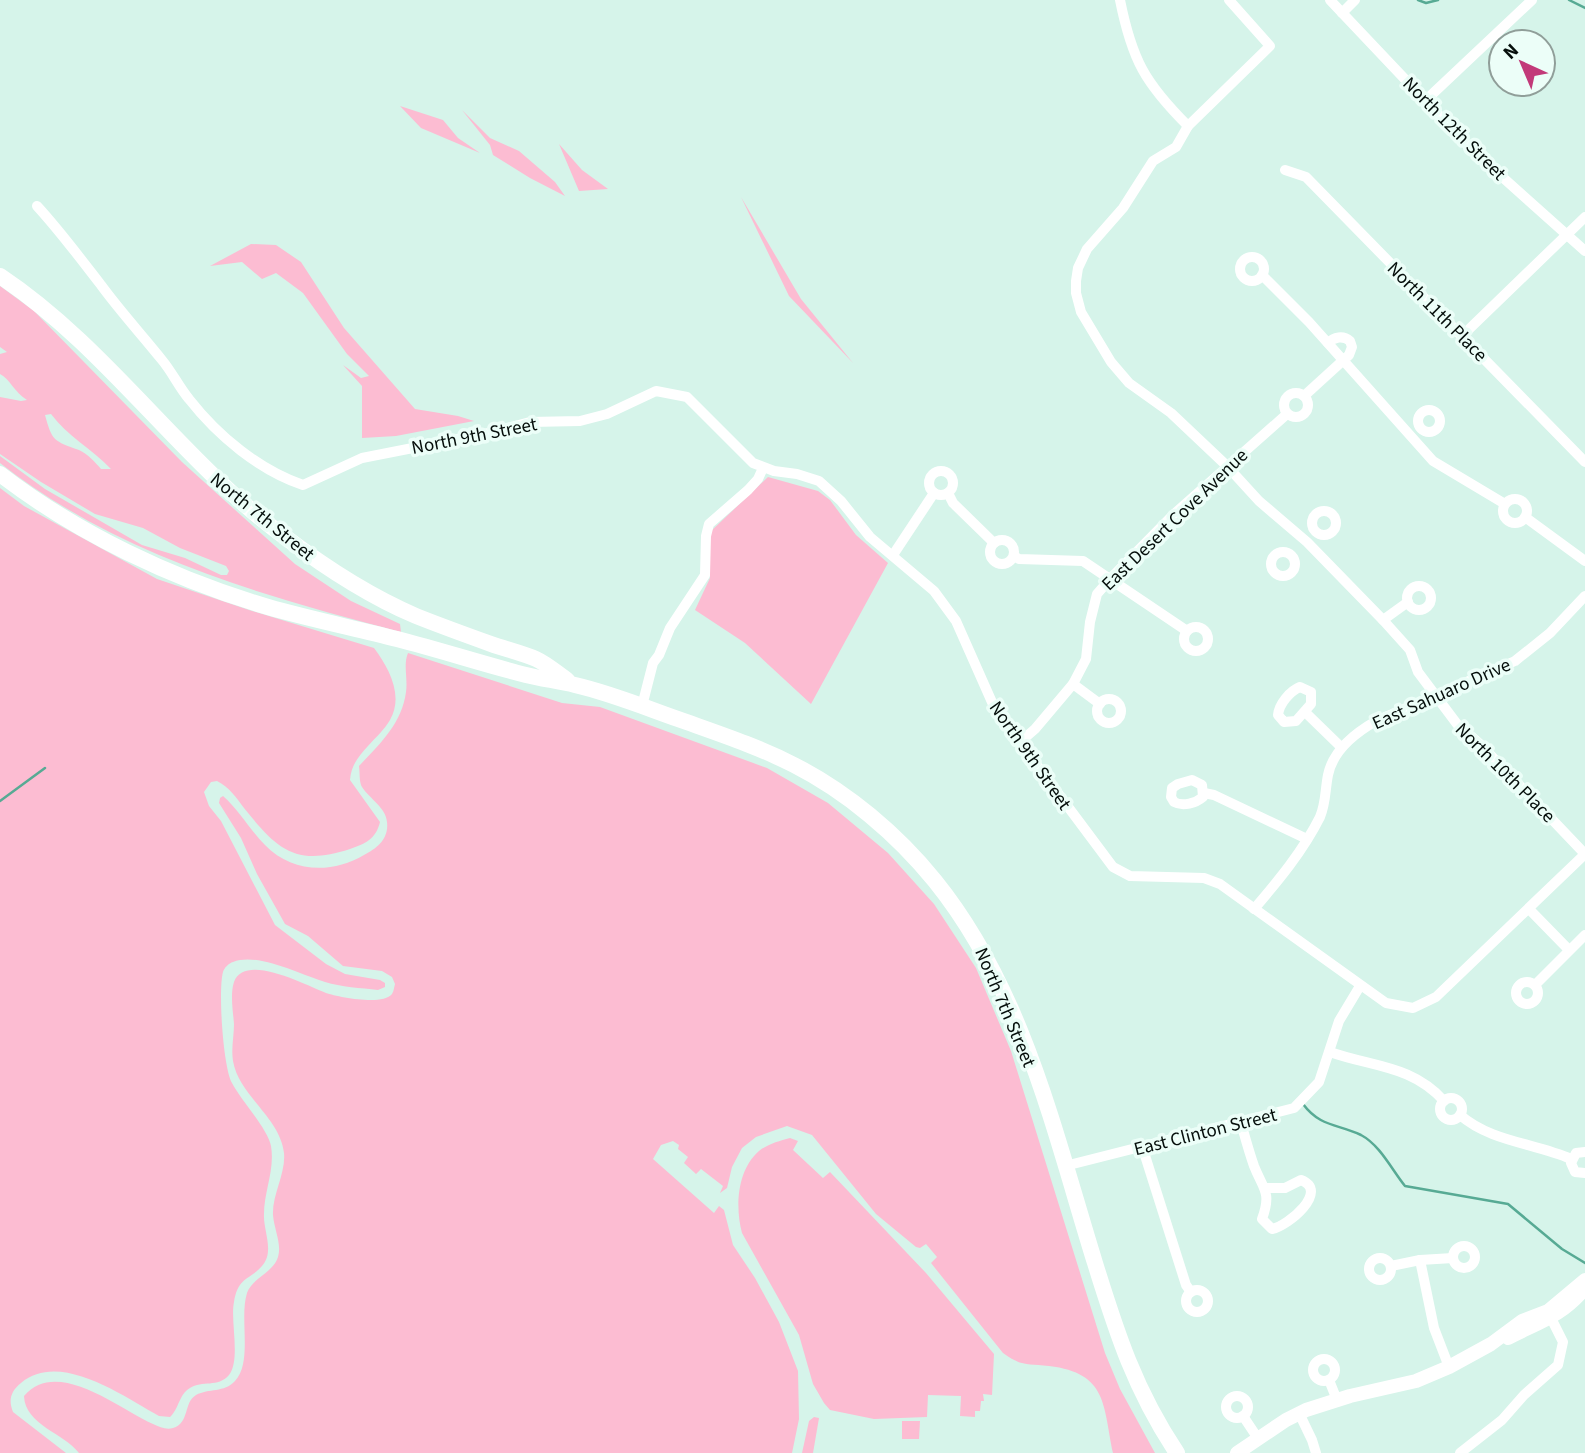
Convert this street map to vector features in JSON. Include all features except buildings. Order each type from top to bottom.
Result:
[{"type":"main road","name":"North 7th Street","points":[[0,276],[62,325],[202,466],[246,506],[309,555],[394,606],[537,660],[575,685]]},
{"type":"main road","name":"North 7th Street","points":[[0,474],[47,507],[114,545],[164,569],[218,590],[266,606],[529,676],[575,685],[642,706],[745,743],[797,766],[849,800],[907,850],[956,908],[996,973],[1030,1056],[1119,1340],[1149,1409],[1177,1453]]},
{"type":"street","points":[[1120,0],[1131,47],[1142,72],[1159,96],[1188,126],[1270,46],[1229,0]]},
{"type":"street","name":"North 12th Street","points":[[1330,0],[1471,149],[1585,251]]},
{"type":"street","points":[[1342,13],[1355,0]]},
{"type":"street","points":[[1426,100],[1532,0]]},
{"type":"street","name":"North 10th Place","points":[[1188,126],[1176,147],[1153,161],[1123,208],[1087,249],[1078,268],[1076,281],[1081,313],[1111,362],[1129,383],[1171,413],[1227,466],[1259,501],[1307,542],[1383,620],[1410,650],[1418,672],[1457,724],[1480,744],[1585,854]]},
{"type":"street","name":"North 11th Place","points":[[1284,170],[1306,177],[1585,462]]},
{"type":"street","name":"North 9th Street","points":[[37,206],[61,232],[212,425],[242,451],[283,478],[303,485],[362,458],[489,433],[530,422],[580,421],[607,414],[656,391],[687,397],[753,463],[763,468],[819,481],[841,501],[870,537],[934,591],[956,621],[995,709],[1113,867],[1130,876],[1204,878],[1220,884],[1360,986]]},
{"type":"street","points":[[1462,335],[1585,217]]},
{"type":"street","points":[[1262,275],[1283,294],[1433,461],[1505,504]]},
{"type":"street","points":[[1328,343],[1338,337],[1345,337],[1350,341],[1351,351],[1343,360]]},
{"type":"street","name":"East Desert Cove Avenue","points":[[1304,396],[1343,360]]},
{"type":"street","name":"East Desert Cove Avenue","points":[[1293,393],[1304,396],[1307,402],[1306,412],[1297,417],[1287,414],[1284,404],[1287,397],[1293,393]]},
{"type":"street","name":"East Desert Cove Avenue","points":[[1020,742],[1035,729],[1073,684],[1086,659],[1090,621],[1097,594],[1173,515],[1287,414]]},
{"type":"street","points":[[1412,439],[1422,428]]},
{"type":"street","points":[[642,706],[653,663],[670,628],[705,575],[709,524],[748,490],[763,468]]},
{"type":"street","points":[[939,471],[947,473],[952,478],[953,486],[943,495],[934,493],[929,483],[932,475],[939,471]]},
{"type":"street","points":[[893,555],[934,493]]},
{"type":"street","points":[[948,493],[953,503],[994,543]]},
{"type":"street","points":[[1514,499],[1522,500],[1526,506],[1525,517],[1519,522],[1508,521],[1503,511],[1505,504],[1514,499]]},
{"type":"street","points":[[1525,517],[1585,561]]},
{"type":"street","points":[[1292,556],[1316,533]]},
{"type":"street","points":[[1002,540],[1009,542],[1014,548],[1014,556],[1005,564],[994,561],[990,550],[994,543],[1002,540]]},
{"type":"street","points":[[1014,556],[1019,559],[1083,561],[1187,631]]},
{"type":"street","name":"East Sahuaro Drive","points":[[1254,909],[1307,839],[1325,806],[1328,775],[1341,747],[1369,725],[1515,661],[1550,633],[1585,596]]},
{"type":"street","points":[[1383,620],[1408,602]]},
{"type":"street","points":[[1073,684],[1100,704]]},
{"type":"street","points":[[1305,712],[1341,747]]},
{"type":"street","points":[[1204,793],[1307,839]]},
{"type":"street","points":[[1360,986],[1385,1003],[1413,1008],[1436,997],[1585,854]]},
{"type":"street","points":[[1529,909],[1569,950]]},
{"type":"street","points":[[1535,985],[1585,935]]},
{"type":"street","name":"East Clinton Street","points":[[1065,1166],[1294,1108],[1319,1082],[1339,1021],[1360,986]]},
{"type":"street","points":[[1330,1052],[1398,1069],[1420,1079],[1444,1101]]},
{"type":"street","points":[[1451,1098],[1458,1101],[1462,1108],[1460,1115],[1451,1120],[1442,1116],[1440,1107],[1444,1101],[1451,1098]]},
{"type":"street","points":[[1460,1115],[1486,1132],[1571,1159]]},
{"type":"street","points":[[1241,1122],[1255,1168],[1266,1188],[1268,1205],[1262,1219],[1272,1229],[1283,1226],[1311,1198],[1312,1190],[1308,1182],[1301,1180],[1285,1188],[1266,1188]]},
{"type":"street","points":[[1143,1146],[1186,1285],[1191,1292]]},
{"type":"street","points":[[1571,1159],[1576,1153],[1585,1152]]},
{"type":"street","points":[[1571,1159],[1573,1169],[1578,1173],[1585,1173]]},
{"type":"street","points":[[1391,1266],[1420,1260],[1453,1258]]},
{"type":"street","points":[[1420,1260],[1434,1328],[1450,1367]]},
{"type":"street","points":[[1237,1453],[1257,1437],[1299,1413],[1337,1400],[1416,1381],[1450,1367],[1491,1344],[1531,1329],[1585,1280]]},
{"type":"street","points":[[1550,1314],[1572,1303],[1585,1287]]},
{"type":"street","points":[[1460,1453],[1503,1420],[1524,1395],[1558,1365],[1563,1342],[1550,1314]]},
{"type":"street","points":[[1329,1380],[1337,1400]]},
{"type":"street","points":[[1299,1413],[1316,1453]]},
{"type":"street","points":[[1243,1416],[1257,1437]]},
{"type":"shaded area","points":[[400,106],[443,120],[458,138],[480,153],[421,128]]},
{"type":"shaded area","points":[[462,110],[490,138],[519,151],[555,182],[565,196],[493,155],[490,145]]},
{"type":"shaded area","points":[[559,144],[582,170],[608,189],[579,191]]},
{"type":"shaded area","points":[[741,197],[801,299],[853,363],[789,296]]},
{"type":"shaded area","points":[[251,244],[276,245],[301,262],[344,328],[415,409],[474,421],[396,436],[362,438],[362,386],[343,365],[361,378],[369,376],[347,354],[303,293],[276,273],[262,279],[242,262],[210,266]]},
{"type":"shaded area","points":[[0,286],[34,311],[182,462],[295,564],[351,601],[400,624],[401,632],[295,603],[192,568],[92,523],[45,495],[0,463],[0,456],[45,489],[142,545],[185,558],[221,575],[227,575],[229,571],[226,566],[180,548],[143,528],[95,514],[0,454],[0,397],[27,400],[0,374],[0,354],[7,352],[0,347]],"holes":[[[51,414],[72,436],[111,469],[101,469],[79,450],[55,439],[45,415]]]},
{"type":"shaded area","points":[[768,477],[818,491],[830,500],[856,535],[888,563],[811,704],[745,643],[695,610],[710,578],[710,532]]},
{"type":"shaded area","points":[[0,488],[24,506],[157,579],[374,648],[393,682],[396,701],[390,720],[359,757],[351,775],[350,780],[380,822],[376,833],[365,843],[331,854],[301,855],[278,844],[221,783],[211,782],[204,792],[209,806],[221,821],[275,925],[326,964],[345,974],[380,980],[385,983],[385,987],[378,990],[338,985],[255,960],[233,962],[224,969],[221,1011],[229,1074],[236,1090],[265,1131],[272,1155],[264,1214],[268,1254],[258,1271],[241,1283],[236,1294],[233,1310],[235,1350],[232,1368],[225,1379],[195,1386],[186,1391],[170,1417],[159,1416],[92,1380],[73,1374],[37,1374],[15,1389],[11,1400],[13,1412],[66,1453],[0,1453]]},
{"type":"shaded area","points":[[408,653],[562,703],[600,707],[767,768],[828,803],[888,853],[934,904],[976,968],[1011,1051],[1105,1353],[1120,1389],[1155,1453],[1113,1453],[1104,1407],[1093,1384],[1068,1370],[1020,1362],[1003,1353],[931,1263],[937,1257],[926,1244],[920,1248],[916,1247],[876,1214],[812,1135],[787,1126],[756,1137],[742,1148],[732,1167],[727,1188],[720,1193],[723,1186],[701,1169],[696,1174],[684,1163],[688,1157],[673,1141],[661,1145],[653,1159],[714,1213],[719,1206],[724,1210],[733,1245],[779,1322],[798,1371],[799,1419],[792,1453],[79,1453],[38,1422],[26,1406],[24,1396],[38,1385],[53,1382],[88,1390],[153,1424],[170,1429],[182,1422],[189,1403],[196,1395],[231,1385],[240,1373],[245,1351],[244,1315],[247,1293],[278,1257],[273,1207],[284,1153],[275,1128],[243,1085],[233,1061],[234,982],[240,974],[250,970],[263,970],[332,995],[370,1000],[387,998],[392,994],[395,984],[392,977],[382,971],[343,966],[308,936],[285,924],[257,874],[241,838],[219,803],[220,798],[223,796],[265,845],[287,861],[313,868],[326,868],[352,861],[373,849],[384,838],[387,822],[381,808],[362,787],[359,766],[375,750],[400,714],[406,692]]},
{"type":"shaded area","points":[[790,1138],[798,1141],[793,1150],[823,1178],[830,1172],[926,1273],[994,1354],[992,1395],[983,1394],[984,1401],[981,1401],[980,1411],[975,1411],[975,1417],[960,1416],[961,1396],[928,1395],[927,1417],[874,1419],[830,1410],[824,1403],[813,1384],[799,1335],[742,1233],[740,1223],[740,1189],[746,1168],[759,1151]]},
{"type":"shaded area","points":[[814,1417],[819,1418],[813,1453],[802,1453],[809,1421]]},
{"type":"shaded area","points":[[902,1421],[920,1421],[919,1439],[902,1439]]},
{"type":"waterway","points":[[1418,0],[1426,3],[1438,0]]},
{"type":"waterway","points":[[1569,0],[1585,8]]},
{"type":"waterway","points":[[0,801],[45,768]]},
{"type":"waterway","points":[[1303,1104],[1323,1121],[1368,1139],[1405,1186],[1508,1204],[1562,1249],[1585,1263]]}]
